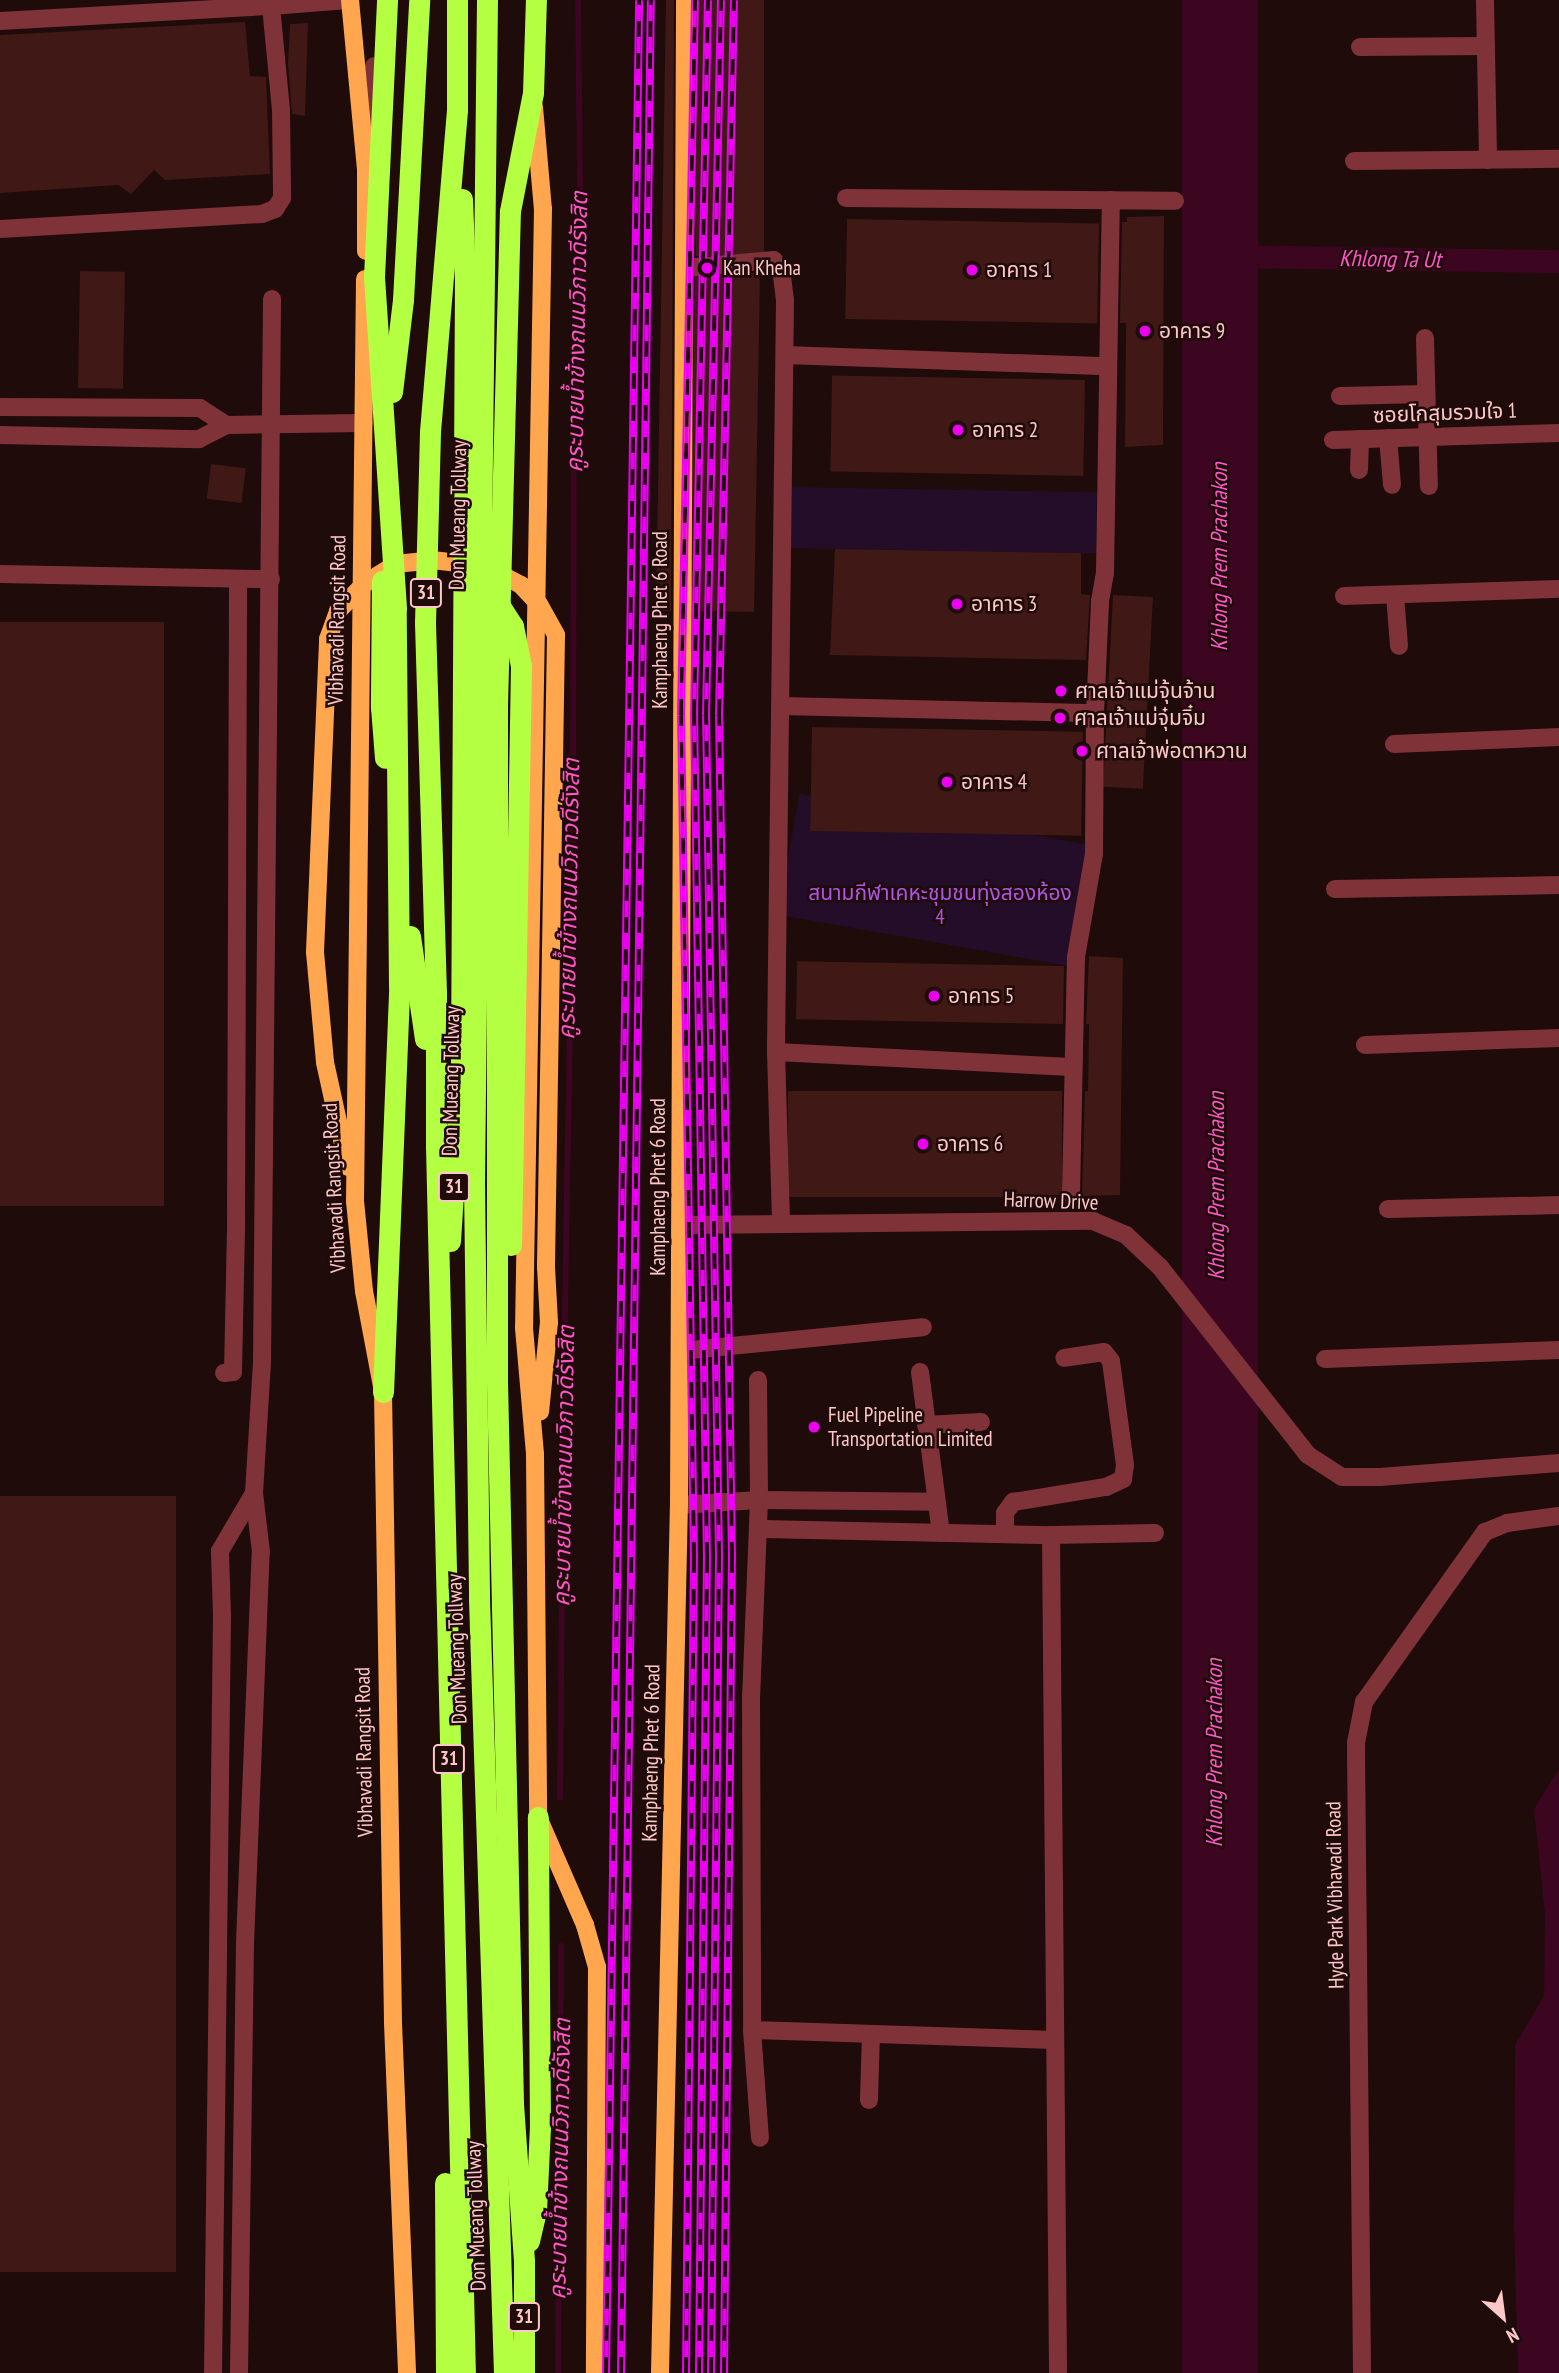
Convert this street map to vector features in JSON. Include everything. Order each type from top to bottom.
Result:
[{"type":"highway","points":[[383,1392],[399,986],[397,608],[374,277],[387,0]]},
{"type":"highway","name":"Don Mueang Tollway","points":[[419,0],[402,300],[383,466],[381,708],[390,810],[424,1024],[436,1146]]},
{"type":"highway","name":"Don Mueang Tollway","points":[[455,0],[457,110],[430,432],[425,623],[436,992],[436,1146],[465,2373]]},
{"type":"highway","name":"31","points":[[446,2373],[445,2080],[430,1576],[461,1069],[465,280],[455,0]]},
{"type":"highway","name":"Don Mueang Tollway","points":[[487,0],[474,1183],[479,1599],[504,2373]]},
{"type":"highway","name":"31","points":[[524,2373],[524,2261],[513,2103],[497,1381],[497,733],[510,211],[533,93],[536,0]]},
{"type":"highway","points":[[463,563],[484,582],[513,626],[521,666],[509,1311],[503,1407],[479,1599]]},
{"type":"highway","name":"31","points":[[524,2261],[536,2211],[540,2127],[538,1817]]},
{"type":"main road","name":"Vibhavadi Rangsit Road","points":[[349,0],[366,170],[355,1201],[364,1291],[383,1392],[393,2023],[406,2368]]},
{"type":"main road","name":"Kamphaeng Phet 6 Road","points":[[660,2373],[679,1505],[685,0]]},
{"type":"main road","name":"31","points":[[533,93],[543,209],[524,1328],[535,1454],[538,1817]]},
{"type":"main road","points":[[355,1201],[325,1062],[315,952],[328,639],[338,611],[364,584],[396,564],[432,561],[485,566],[521,585],[539,604],[556,635],[558,694],[546,1267],[549,1322],[535,1454]]},
{"type":"main road","points":[[538,1817],[585,1925],[597,1968],[595,2373]]},
{"type":"street","points":[[0,21],[349,0]]},
{"type":"street","points":[[366,170],[377,0]]},
{"type":"street","points":[[1485,0],[1488,160]]},
{"type":"street","points":[[0,229],[261,214],[275,209],[282,198],[281,135],[271,6]]},
{"type":"street","points":[[1360,47],[1486,46]]},
{"type":"street","points":[[1354,161],[1559,159]]},
{"type":"street","points":[[846,198],[1175,201]]},
{"type":"street","points":[[1070,1194],[1071,1067],[1077,935],[1094,854],[1095,713],[1100,601],[1105,573],[1111,200]]},
{"type":"street","points":[[684,268],[774,260],[782,276],[785,300],[776,1052],[781,1224]]},
{"type":"street","points":[[239,2373],[246,1929],[261,1552],[254,1493],[262,1361],[272,299]]},
{"type":"street","points":[[1425,338],[1429,486]]},
{"type":"street","points":[[785,355],[1107,366]]},
{"type":"street","points":[[1340,396],[1425,394]]},
{"type":"street","points":[[0,407],[200,408],[226,425]]},
{"type":"street","points":[[0,435],[199,439],[226,425],[365,423]]},
{"type":"street","name":"ซอยโกสุมรวมใจ 1","points":[[1333,439],[1559,432]]},
{"type":"street","points":[[1388,438],[1392,485]]},
{"type":"street","points":[[1359,470],[1360,439]]},
{"type":"street","points":[[0,574],[271,579]]},
{"type":"street","points":[[224,1373],[233,1371],[236,1230],[237,580]]},
{"type":"street","points":[[1344,596],[1559,589]]},
{"type":"street","points":[[1395,595],[1399,646]]},
{"type":"street","points":[[780,706],[1095,713]]},
{"type":"street","points":[[1394,744],[1559,737]]},
{"type":"street","points":[[1335,890],[1559,886]]},
{"type":"street","points":[[1365,1045],[1559,1038]]},
{"type":"street","points":[[776,1052],[1071,1067]]},
{"type":"street","points":[[1388,1209],[1559,1205]]},
{"type":"street","name":"Harrow Drive","points":[[681,1225],[1093,1221],[1126,1235],[1160,1267],[1308,1455],[1342,1477],[1380,1477],[1559,1463]]},
{"type":"street","points":[[236,1230],[263,1231]]},
{"type":"street","points":[[680,1351],[923,1327]]},
{"type":"street","points":[[1325,1359],[1559,1350]]},
{"type":"street","points":[[1005,1534],[1005,1513],[1013,1502],[1106,1487],[1123,1479],[1125,1465],[1111,1361],[1104,1352],[1064,1358]]},
{"type":"street","points":[[920,1372],[941,1533]]},
{"type":"street","points":[[758,1380],[760,1500],[751,1696],[752,2030],[761,2138]]},
{"type":"street","points":[[926,1424],[981,1422]]},
{"type":"street","points":[[213,2373],[222,1616],[220,1551],[254,1493]]},
{"type":"street","points":[[679,1505],[760,1500],[936,1503]]},
{"type":"street","name":"Hyde Park Vibhavadi Road","points":[[1362,2373],[1356,1743],[1364,1702],[1485,1532],[1507,1523],[1559,1516]]},
{"type":"street","points":[[758,1529],[1051,1535],[1155,1533]]},
{"type":"street","points":[[1051,1535],[1058,2373]]},
{"type":"street","points":[[752,2030],[1055,2040]]},
{"type":"street","points":[[869,2100],[871,2034]]},
{"type":"green space","points":[[790,487],[1097,492],[1096,553],[789,548]]},
{"type":"green space","name":"สนามกีฬาเคหะชุมชนทุ่งสองห้อง 4","points":[[799,794],[1091,845],[1070,966],[778,915]]},
{"type":"water","name":"Khlong Prem Prachakon","points":[[1182,0],[1258,0],[1258,2373],[1182,2373]]},
{"type":"water","points":[[1559,1769],[1559,2373],[1518,2373],[1514,2225],[1515,2045],[1544,1996],[1545,1915],[1534,1809]]},
{"type":"building","points":[[666,0],[674,0],[671,611],[656,611]]},
{"type":"building","points":[[696,0],[764,0],[764,256],[696,256]]},
{"type":"building","points":[[245,22],[250,76],[266,77],[270,174],[165,180],[154,170],[131,194],[118,185],[0,193],[0,35]]},
{"type":"building","points":[[308,23],[305,116],[292,114],[288,63],[290,24]]},
{"type":"building","name":"อาคาร 9","points":[[1164,216],[1163,445],[1125,447],[1126,323],[1120,323],[1122,222],[1127,222],[1127,217]]},
{"type":"building","name":"อาคาร 1","points":[[847,219],[1099,223],[1097,323],[845,319]]},
{"type":"building","points":[[80,271],[125,272],[123,389],[78,388]]},
{"type":"building","points":[[695,272],[760,273],[754,612],[689,611]]},
{"type":"building","name":"อาคาร 2","points":[[832,376],[1085,380],[1083,476],[830,472]]},
{"type":"building","points":[[211,464],[246,468],[241,503],[207,499]]},
{"type":"building","name":"อาคาร 3","points":[[835,549],[1081,553],[1081,594],[1090,595],[1086,660],[830,655]]},
{"type":"building","points":[[1113,595],[1153,597],[1143,789],[1103,787]]},
{"type":"building","points":[[0,622],[164,622],[164,1206],[0,1206]]},
{"type":"building","name":"อาคาร 4","points":[[812,727],[1083,732],[1081,836],[810,831]]},
{"type":"building","points":[[1089,956],[1123,958],[1120,1195],[1082,1196],[1085,1091],[1088,1091],[1089,1024],[1086,1024]]},
{"type":"building","name":"อาคาร 5","points":[[797,961],[1064,966],[1063,1024],[796,1019]]},
{"type":"building","name":"อาคาร 6","points":[[788,1091],[1062,1091],[1062,1197],[788,1197]]},
{"type":"building","points":[[0,1496],[176,1496],[176,2272],[0,2272]]},
{"type":"waterway","name":"คูระบายน้ำข้างถนนวิภาวดีรังสิต","points":[[560,1798],[563,1424],[573,846],[574,438],[581,278],[578,0]]},
{"type":"waterway","name":"Khlong Ta Ut","points":[[1230,256],[1559,261]]},
{"type":"waterway","name":"คูระบายน้ำข้างถนนวิภาวดีรังสิต","points":[[558,2373],[561,1946]]},
{"type":"railway","points":[[606,2373],[639,0]]},
{"type":"railway","points":[[621,2373],[651,0]]},
{"type":"railway","points":[[686,2373],[694,1558],[681,715],[695,0]]},
{"type":"railway","points":[[699,2373],[707,1558],[694,715],[708,0]]},
{"type":"railway","points":[[711,2373],[719,1557],[706,715],[721,0]]},
{"type":"railway","points":[[724,2373],[732,1558],[719,715],[734,0]]},
{"type":"place","name":"Kan Kheha","points":[[707,268]]},
{"type":"place","name":"อาคาร 1","points":[[972,270]]},
{"type":"place","name":"อาคาร 9","points":[[1145,331]]},
{"type":"place","name":"อาคาร 2","points":[[958,430]]},
{"type":"place","name":"อาคาร 3","points":[[957,604]]},
{"type":"place","name":"ศาลเจ้าแม่จุ้นจ้าน","points":[[1061,691]]},
{"type":"place","name":"ศาลเจ้าแม่จุ๋มจิ๋ม","points":[[1060,718]]},
{"type":"place","name":"ศาลเจ้าพ่อตาหวาน","points":[[1082,751]]},
{"type":"place","name":"อาคาร 4","points":[[947,782]]},
{"type":"place","name":"อาคาร 5","points":[[934,996]]},
{"type":"place","name":"อาคาร 6","points":[[923,1144]]},
{"type":"place","name":"Fuel Pipeline Transportation Limited","points":[[814,1427]]}]
